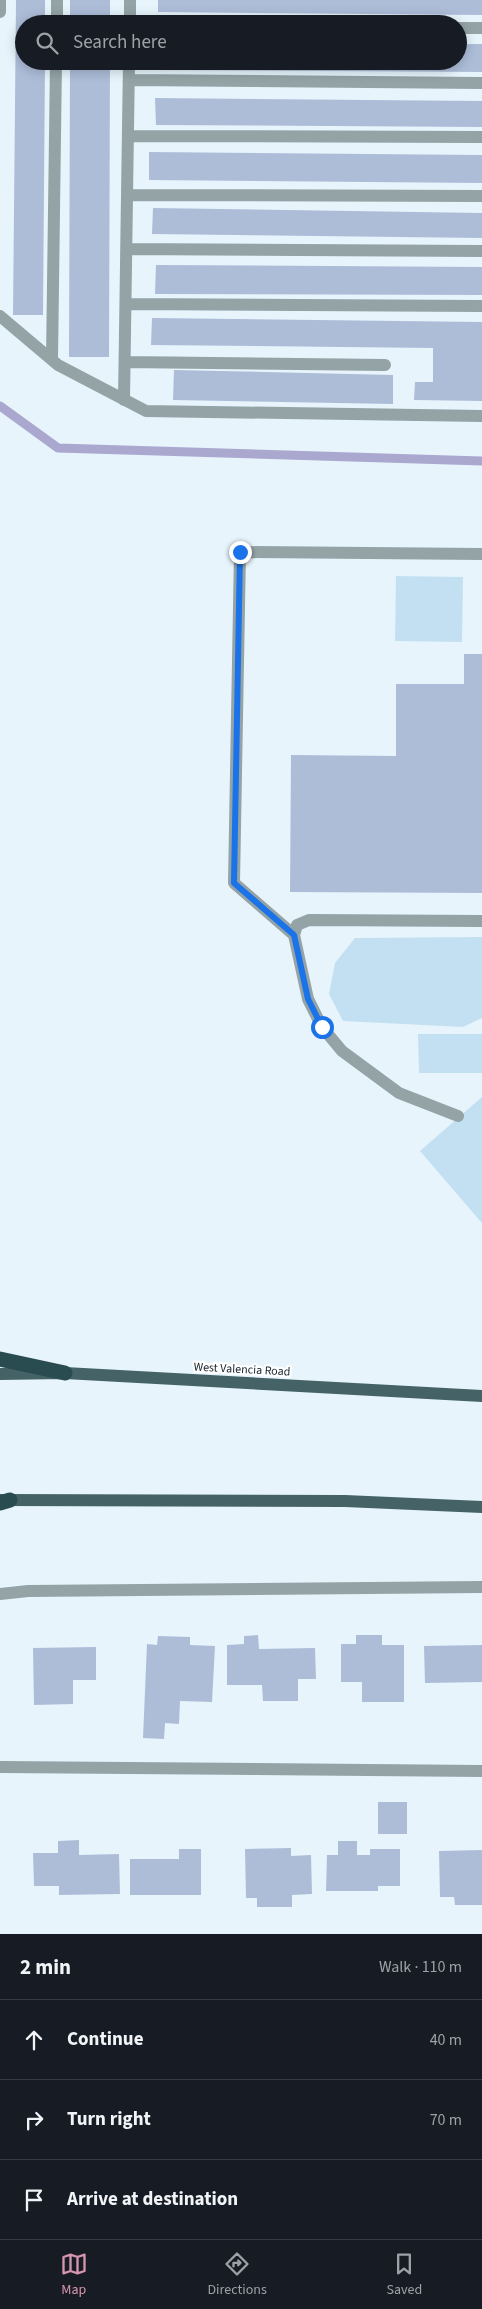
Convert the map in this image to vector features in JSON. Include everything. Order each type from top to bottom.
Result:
[{"type":"highway","points":[[0,1359],[65,1373]]},
{"type":"main road","name":"West Valencia Road","points":[[0,1374],[65,1373],[482,1396]]},
{"type":"main road","points":[[3,1501],[345,1501],[482,1507]]},
{"type":"street","points":[[0,0],[0,12]]},
{"type":"street","points":[[56,15],[57,0]]},
{"type":"street","points":[[130,0],[130,15]]},
{"type":"street","points":[[467,28],[482,28]]},
{"type":"street","points":[[52,360],[56,70]]},
{"type":"street","points":[[124,400],[130,70]]},
{"type":"street","points":[[129,80],[482,83]]},
{"type":"street","points":[[128,136],[482,138]]},
{"type":"street","points":[[128,195],[482,196]]},
{"type":"street","points":[[127,249],[482,251]]},
{"type":"street","points":[[126,304],[482,306]]},
{"type":"street","points":[[0,316],[52,360],[146,411],[482,416]]},
{"type":"street","points":[[125,362],[385,365]]},
{"type":"street","points":[[294,935],[234,883],[240,552],[482,554]]},
{"type":"street","points":[[458,1116],[398,1093],[342,1050],[322,1027],[308,999],[294,935],[297,925],[309,920],[482,921]]},
{"type":"street","points":[[0,1594],[28,1592],[482,1587]]},
{"type":"street","points":[[0,1767],[482,1771]]},
{"type":"shaded area","points":[[396,576],[463,577],[462,642],[395,641]]},
{"type":"shaded area","points":[[482,937],[482,1018],[463,1027],[343,1021],[329,994],[335,963],[355,938]]},
{"type":"shaded area","points":[[418,1034],[482,1034],[482,1073],[419,1073]]},
{"type":"shaded area","points":[[482,1097],[482,1223],[420,1151]]},
{"type":"building","points":[[16,0],[45,0],[45,15],[16,15]]},
{"type":"building","points":[[70,0],[110,0],[110,15],[70,15]]},
{"type":"building","points":[[158,0],[482,0],[482,15],[158,12]]},
{"type":"building","points":[[467,44],[482,44],[482,72],[154,70],[467,70]]},
{"type":"building","points":[[15,70],[45,70],[43,315],[13,315]]},
{"type":"building","points":[[70,70],[110,70],[109,357],[69,357]]},
{"type":"building","points":[[155,98],[482,101],[482,127],[156,125]]},
{"type":"building","points":[[149,152],[482,155],[482,183],[149,180]]},
{"type":"building","points":[[153,208],[482,213],[482,238],[152,234]]},
{"type":"building","points":[[156,265],[482,267],[482,295],[155,294]]},
{"type":"building","points":[[152,318],[482,322],[482,401],[414,400],[415,382],[433,382],[433,348],[151,345]]},
{"type":"building","points":[[174,370],[393,375],[393,404],[173,400]]},
{"type":"building","points":[[464,654],[482,654],[482,893],[290,892],[291,755],[396,756],[396,684],[464,684]]},
{"type":"building","points":[[258,1635],[259,1649],[315,1648],[316,1679],[298,1679],[298,1701],[263,1701],[262,1685],[227,1685],[227,1645],[244,1644],[244,1636]]},
{"type":"building","points":[[356,1635],[382,1635],[382,1645],[404,1645],[404,1702],[362,1702],[362,1682],[341,1682],[341,1644],[356,1644]]},
{"type":"building","points":[[158,1636],[190,1637],[190,1645],[215,1646],[212,1702],[180,1701],[179,1724],[165,1723],[164,1739],[143,1738],[147,1644],[157,1645]]},
{"type":"building","points":[[482,1645],[482,1682],[425,1683],[424,1646]]},
{"type":"building","points":[[96,1647],[96,1680],[73,1680],[73,1704],[34,1705],[33,1648]]},
{"type":"building","points":[[378,1802],[407,1802],[407,1834],[378,1834]]},
{"type":"building","points":[[79,1840],[79,1855],[119,1854],[120,1894],[59,1895],[59,1886],[34,1886],[33,1853],[58,1853],[58,1841]]},
{"type":"building","points":[[338,1841],[357,1841],[357,1855],[370,1855],[370,1849],[400,1849],[400,1886],[378,1886],[378,1891],[326,1891],[327,1855],[338,1855]]},
{"type":"building","points":[[291,1848],[291,1856],[311,1855],[312,1894],[292,1895],[292,1907],[257,1907],[257,1898],[246,1898],[245,1849]]},
{"type":"building","points":[[179,1849],[201,1849],[201,1895],[130,1895],[130,1859],[179,1859]]},
{"type":"building","points":[[482,1850],[482,1905],[455,1905],[454,1897],[440,1897],[439,1851]]},
{"type":"waterway","points":[[0,406],[58,448],[482,461]]},
{"type":"route","points":[[240,552],[234,883],[294,935],[308,999],[322,1027]]}]
